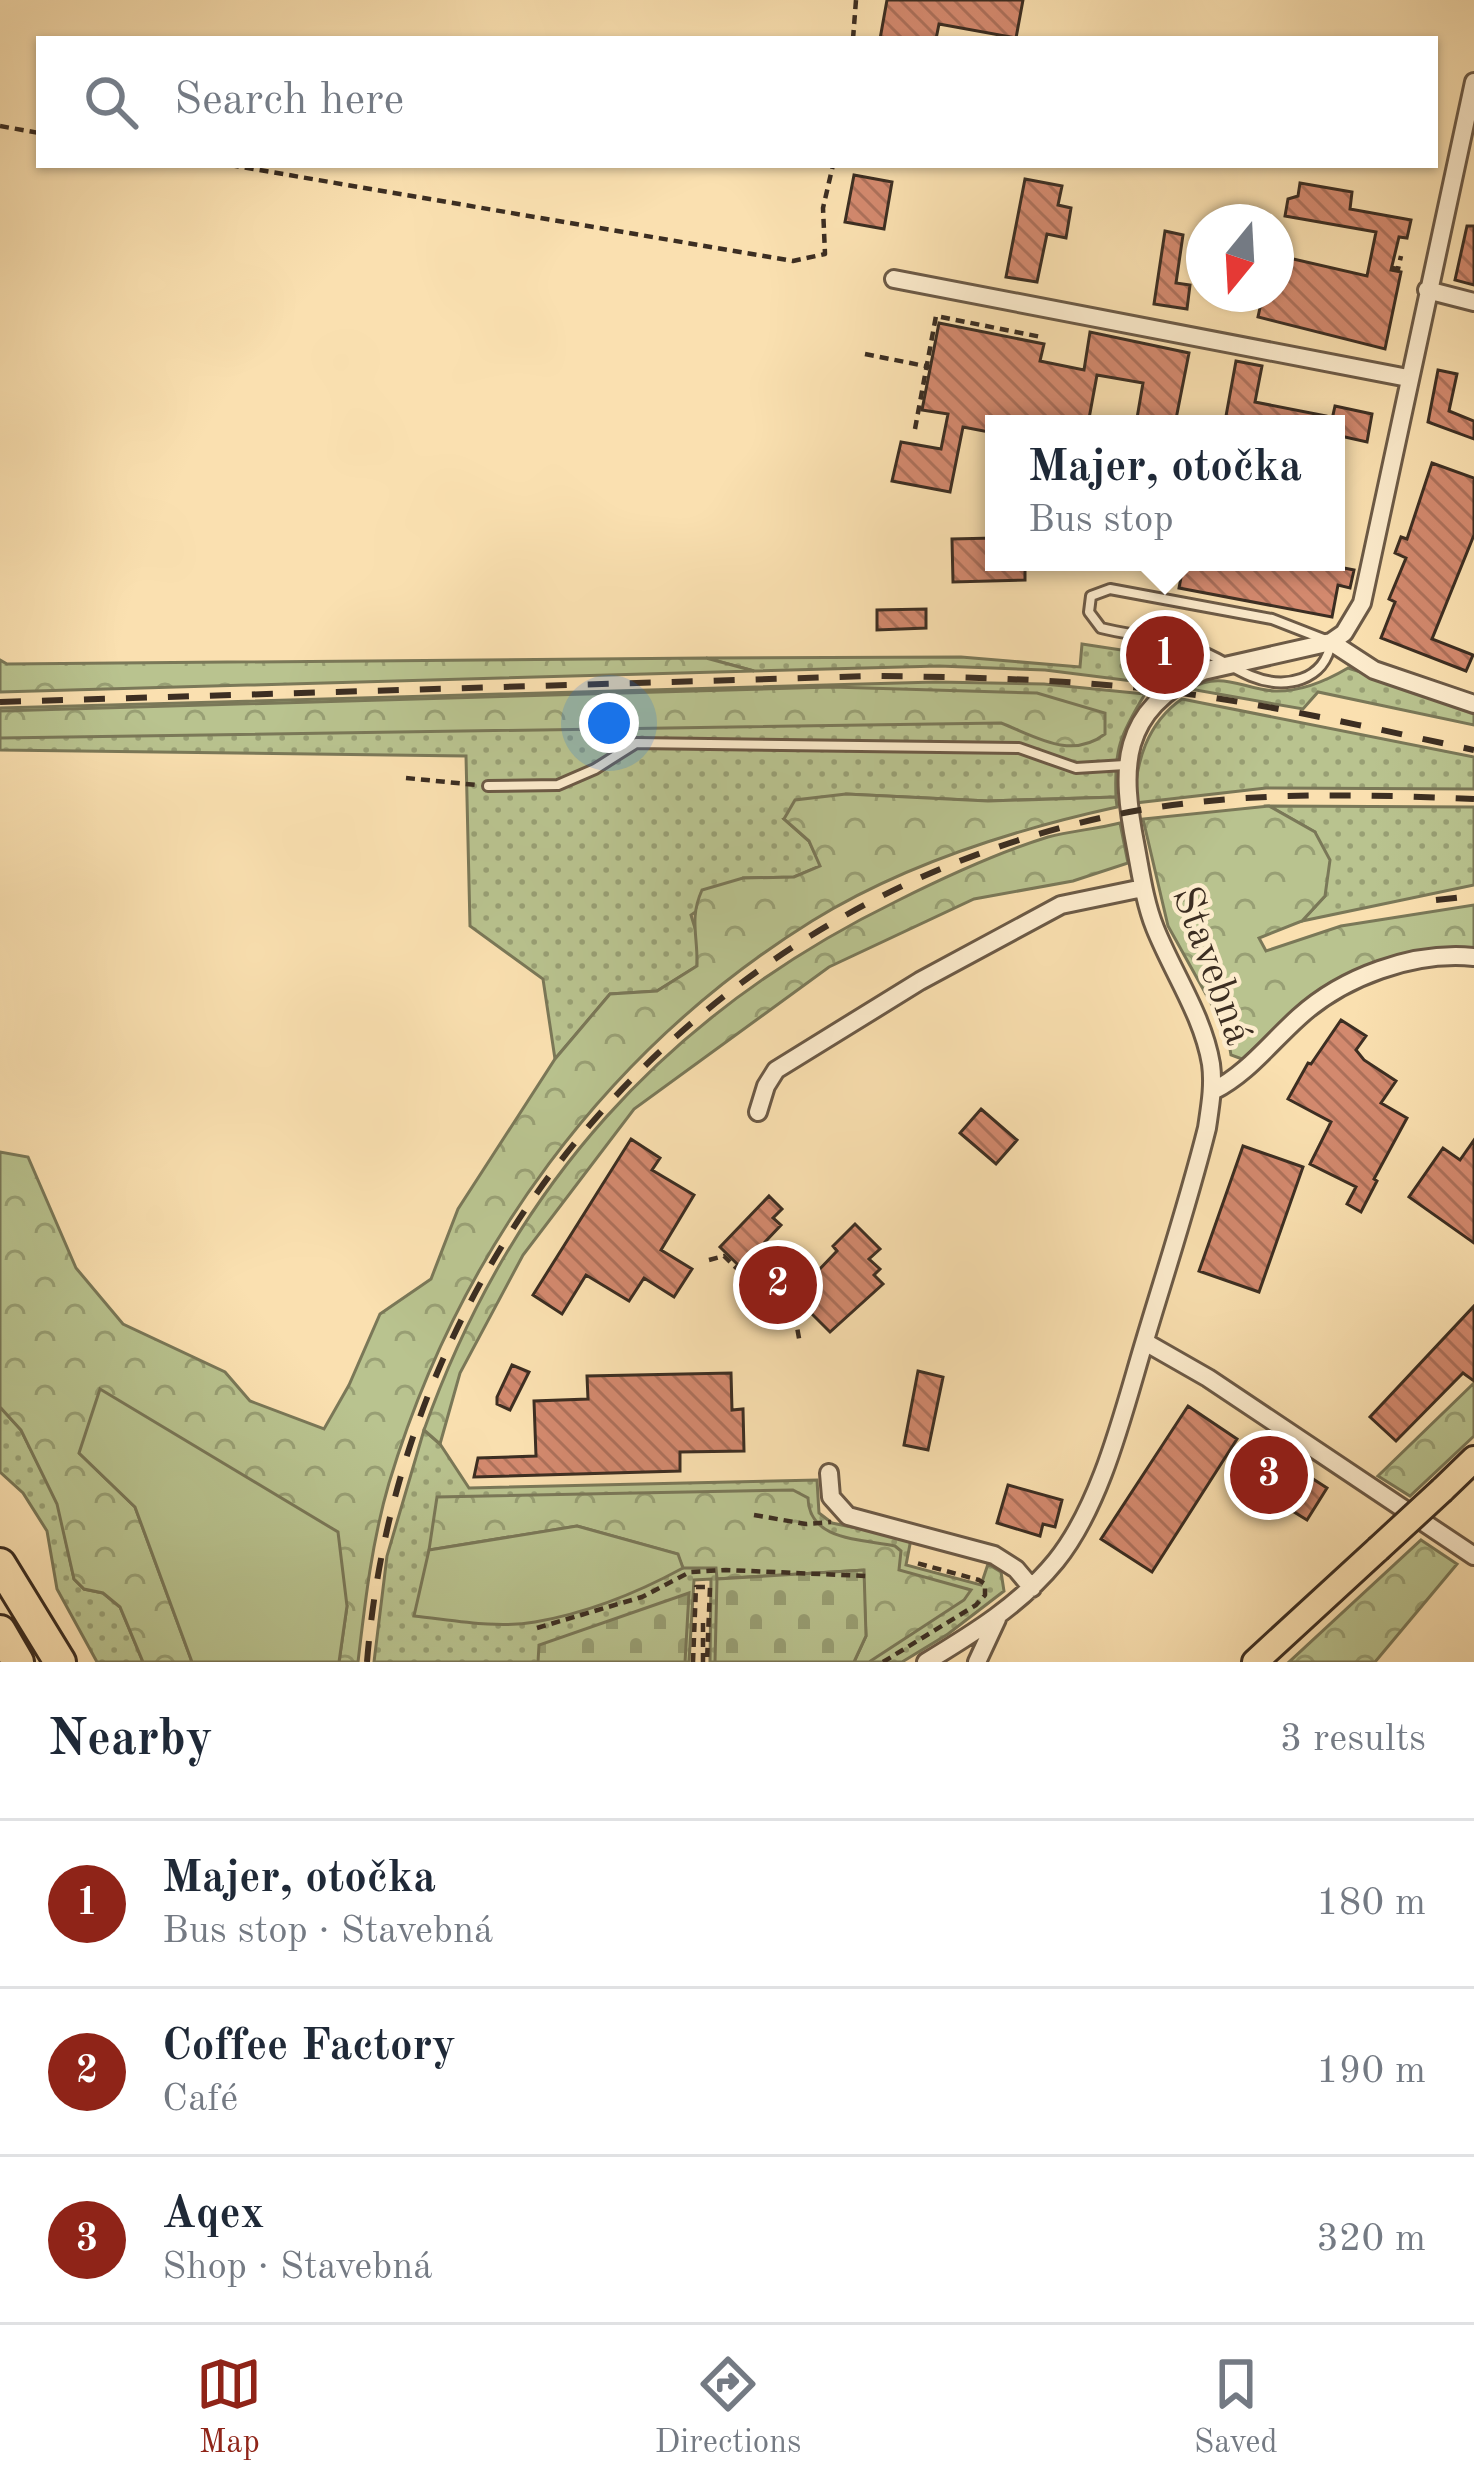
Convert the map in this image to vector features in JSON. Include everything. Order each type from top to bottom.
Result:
[{"type":"highway","points":[[0,1564],[60,1662]]},
{"type":"highway","points":[[0,1631],[18,1662]]},
{"type":"main road","points":[[1256,1662],[1474,1459]]},
{"type":"street","points":[[1474,82],[1362,602],[1344,633],[1330,642],[1374,670],[1474,704]]},
{"type":"street","points":[[894,279],[1408,377]]},
{"type":"street","points":[[1426,290],[1474,302]]},
{"type":"street","name":"Stavebná","points":[[932,1660],[1032,1588],[1059,1558],[1085,1510],[1121,1420],[1196,1170],[1213,1091],[1211,1064],[1201,1028],[1153,924],[1143,888],[1126,798],[1131,742],[1168,691],[1203,670],[1330,642]]},
{"type":"street","points":[[758,1112],[776,1070],[920,981],[1061,904],[1143,888]]},
{"type":"street","name":"Stavebná","points":[[1213,1091],[1239,1078],[1329,992],[1368,974],[1418,961],[1474,957]]},
{"type":"street","points":[[1144,1342],[1208,1378],[1474,1556]]},
{"type":"street","points":[[829,1473],[831,1497],[848,1516],[994,1555],[1016,1569],[1032,1588]]},
{"type":"street","name":"Stavebná","points":[[977,1662],[999,1616]]},
{"type":"lane","points":[[1110,589],[1272,619],[1330,642],[1322,666],[1308,678],[1280,683],[1230,665],[1197,649],[1101,628],[1089,612],[1091,596],[1110,589]]},
{"type":"lane","points":[[488,786],[557,785],[595,769],[636,743],[1019,748],[1076,768],[1126,765]]},
{"type":"path","points":[[854,36],[856,0]]},
{"type":"path","points":[[0,126],[36,132]]},
{"type":"path","points":[[248,168],[793,261],[825,254],[823,208],[831,168]]},
{"type":"path","points":[[1392,268],[1398,269],[1401,256]]},
{"type":"path","points":[[915,429],[939,317],[1041,337]]},
{"type":"path","points":[[865,354],[928,367]]},
{"type":"path","points":[[406,778],[488,786]]},
{"type":"path","points":[[709,1260],[724,1256],[797,1327],[800,1344]]},
{"type":"path","points":[[1239,1472],[1263,1484]]},
{"type":"path","points":[[754,1515],[806,1524],[848,1516]]},
{"type":"path","points":[[883,1662],[976,1605],[985,1594],[980,1580],[914,1562]]},
{"type":"path","points":[[696,1572],[700,1662]]},
{"type":"path","points":[[537,1628],[642,1597],[696,1572],[866,1576]]},
{"type":"path","points":[[696,1587],[710,1587],[700,1662]]},
{"type":"path","points":[[700,1662],[698,1618],[703,1621]]},
{"type":"green space","points":[[1082,644],[1161,656],[1162,676],[1148,683],[1045,670],[939,666],[754,671],[706,658],[961,657],[1080,667]]},
{"type":"green space","points":[[706,658],[754,671],[0,692],[0,660],[7,664]]},
{"type":"green space","points":[[1348,668],[1474,708],[1474,725],[1318,692],[1303,709],[1190,689],[1222,681],[1293,690]]},
{"type":"green space","points":[[936,682],[1044,684],[1145,694],[1120,743],[1116,797],[988,801],[846,794],[784,819],[809,841],[821,866],[794,877],[743,878],[691,915],[698,938],[697,966],[657,991],[610,994],[555,1059],[543,979],[470,926],[466,756],[0,750],[0,708]]},
{"type":"green space","points":[[832,687],[1037,693],[1105,713],[1105,734],[1092,742],[1067,746],[1001,723],[0,738],[0,711]]},
{"type":"green space","points":[[1182,699],[1474,757],[1474,789],[1266,788],[1135,803],[1145,745],[1160,720]]},
{"type":"green space","points":[[846,794],[988,801],[1116,797],[1117,807],[960,851],[847,901],[737,973],[668,1031],[606,1094],[549,1163],[499,1237],[456,1315],[419,1398],[378,1527],[358,1662],[339,1662],[347,1606],[79,1453],[135,1507],[192,1662],[143,1662],[120,1607],[74,1579],[57,1504],[21,1430],[0,1407],[0,1152],[28,1157],[76,1268],[123,1324],[225,1372],[250,1401],[324,1429],[380,1314],[431,1279],[458,1209],[555,1059],[610,994],[657,991],[697,966],[695,919],[702,890],[743,878],[794,877],[820,866],[809,841],[784,819],[795,800]]},
{"type":"green space","points":[[1269,806],[1474,807],[1474,885],[1302,921],[1325,896],[1315,832]]},
{"type":"green space","points":[[1269,806],[1315,832],[1330,860],[1325,896],[1302,921],[1259,938],[1266,951],[1341,926],[1474,905],[1474,948],[1421,953],[1290,1016],[1242,1059],[1231,1055],[1227,1032],[1168,926],[1143,819]]},
{"type":"green space","points":[[1120,823],[1128,863],[1073,881],[974,899],[829,967],[634,1109],[523,1255],[460,1373],[440,1444],[424,1430],[460,1342],[502,1261],[551,1186],[606,1117],[669,1054],[738,997],[814,946],[897,901],[1029,843]]},
{"type":"green space","points":[[1474,1383],[1474,1436],[1410,1496],[1378,1476]]},
{"type":"green space","points":[[100,1389],[338,1532],[347,1606],[339,1662],[192,1662],[135,1507],[79,1453]]},
{"type":"green space","points":[[0,1407],[21,1430],[58,1504],[74,1579],[120,1607],[143,1662],[97,1662],[57,1589],[47,1531],[23,1493],[0,1472]]},
{"type":"green space","points":[[424,1430],[440,1444],[469,1488],[817,1480],[819,1513],[832,1523],[911,1539],[906,1565],[981,1585],[988,1564],[1001,1572],[1004,1591],[902,1662],[710,1662],[711,1579],[694,1580],[689,1662],[374,1662],[387,1556]]},
{"type":"green space","points":[[793,1490],[808,1498],[817,1523],[827,1530],[895,1546],[901,1551],[899,1570],[971,1590],[964,1600],[869,1662],[854,1662],[866,1636],[863,1570],[717,1579],[716,1568],[683,1568],[677,1554],[577,1526],[429,1550],[437,1497]]},
{"type":"green space","points":[[577,1526],[678,1554],[683,1568],[611,1601],[535,1622],[490,1624],[414,1616],[429,1550]]},
{"type":"green space","points":[[1421,1540],[1457,1564],[1375,1662],[1289,1662]]},
{"type":"green space","points":[[864,1570],[866,1636],[854,1662],[715,1662],[717,1579]]},
{"type":"green space","points":[[689,1593],[685,1662],[538,1662],[539,1645]]},
{"type":"building","points":[[887,0],[1023,0],[1016,36],[939,24],[937,36],[881,36]]},
{"type":"building","points":[[854,175],[892,182],[884,229],[845,222]]},
{"type":"building","points":[[1025,179],[1062,186],[1058,205],[1071,208],[1066,238],[1047,234],[1037,282],[1006,277]]},
{"type":"building","points":[[1300,183],[1352,192],[1350,209],[1411,220],[1407,238],[1399,237],[1391,270],[1401,272],[1385,349],[1258,317],[1259,312],[1294,312],[1294,259],[1367,276],[1376,232],[1294,218],[1294,204],[1287,204],[1288,199],[1298,196]]},
{"type":"building","points":[[1467,226],[1474,226],[1474,285],[1455,280]]},
{"type":"building","points":[[1165,231],[1183,235],[1176,283],[1186,284],[1186,309],[1154,304]]},
{"type":"building","points":[[939,323],[1044,344],[1040,361],[1084,370],[1090,332],[1189,353],[1177,415],[1138,415],[1143,383],[1097,375],[1090,415],[985,415],[985,431],[963,427],[950,492],[892,481],[901,442],[941,449],[948,414],[922,410]]},
{"type":"building","points":[[1236,361],[1262,366],[1255,402],[1321,415],[1226,415]]},
{"type":"building","points":[[1438,370],[1457,374],[1449,411],[1474,421],[1474,439],[1428,422]]},
{"type":"building","points":[[1335,406],[1372,414],[1367,442],[1345,437],[1345,415],[1333,415]]},
{"type":"building","points":[[1432,463],[1474,478],[1474,535],[1432,639],[1473,655],[1466,671],[1381,638],[1395,602],[1389,599],[1406,558],[1395,553],[1401,537],[1407,539]]},
{"type":"building","points":[[985,538],[985,571],[1025,571],[1025,580],[953,582],[952,539]]},
{"type":"building","points":[[1354,570],[1350,588],[1338,585],[1332,617],[1179,588],[1182,571]]},
{"type":"building","points":[[926,609],[926,628],[877,630],[877,610]]},
{"type":"building","points":[[1341,1020],[1366,1036],[1356,1050],[1364,1060],[1396,1081],[1381,1103],[1407,1118],[1361,1212],[1347,1204],[1356,1187],[1310,1164],[1331,1122],[1288,1099]]},
{"type":"building","points":[[981,1109],[1017,1140],[996,1164],[960,1133]]},
{"type":"building","points":[[631,1139],[660,1158],[652,1170],[694,1195],[661,1250],[692,1269],[674,1297],[644,1278],[629,1301],[586,1275],[562,1314],[533,1295]]},
{"type":"building","points":[[1474,1140],[1474,1243],[1409,1197],[1443,1148],[1460,1160]]},
{"type":"building","points":[[1243,1146],[1303,1167],[1259,1292],[1199,1271]]},
{"type":"building","points":[[769,1196],[782,1209],[773,1218],[781,1225],[765,1242],[799,1276],[808,1268],[815,1274],[855,1224],[880,1249],[869,1259],[880,1269],[874,1275],[883,1284],[830,1332],[803,1305],[791,1317],[720,1247]]},
{"type":"building","points":[[1474,1306],[1474,1381],[1463,1373],[1396,1441],[1370,1417]]},
{"type":"building","points":[[512,1365],[529,1372],[510,1410],[497,1404],[497,1397]]},
{"type":"building","points":[[918,1371],[943,1377],[928,1450],[904,1445]]},
{"type":"building","points":[[731,1373],[732,1410],[743,1409],[744,1451],[680,1452],[680,1471],[474,1477],[478,1458],[536,1456],[534,1401],[588,1399],[587,1376]]},
{"type":"building","points":[[1188,1406],[1237,1439],[1152,1572],[1101,1539]]},
{"type":"building","points":[[1268,1450],[1327,1488],[1307,1520],[1247,1483]]},
{"type":"building","points":[[1008,1485],[1062,1500],[1055,1527],[1043,1524],[1040,1536],[997,1523]]},
{"type":"railway","points":[[0,702],[871,676],[981,678],[1205,696],[1474,750]]},
{"type":"railway","points":[[367,1662],[392,1507],[442,1362],[513,1228],[604,1108],[714,1005],[839,919],[978,854],[1129,812],[1258,797],[1474,799]]},
{"type":"railway","points":[[1436,900],[1474,896]]},
{"type":"place","name":"Majer, otočka","points":[[1165,655]]},
{"type":"place","name":"Coffee Factory","points":[[778,1285]]},
{"type":"place","name":"Aqex","points":[[1269,1475]]}]
